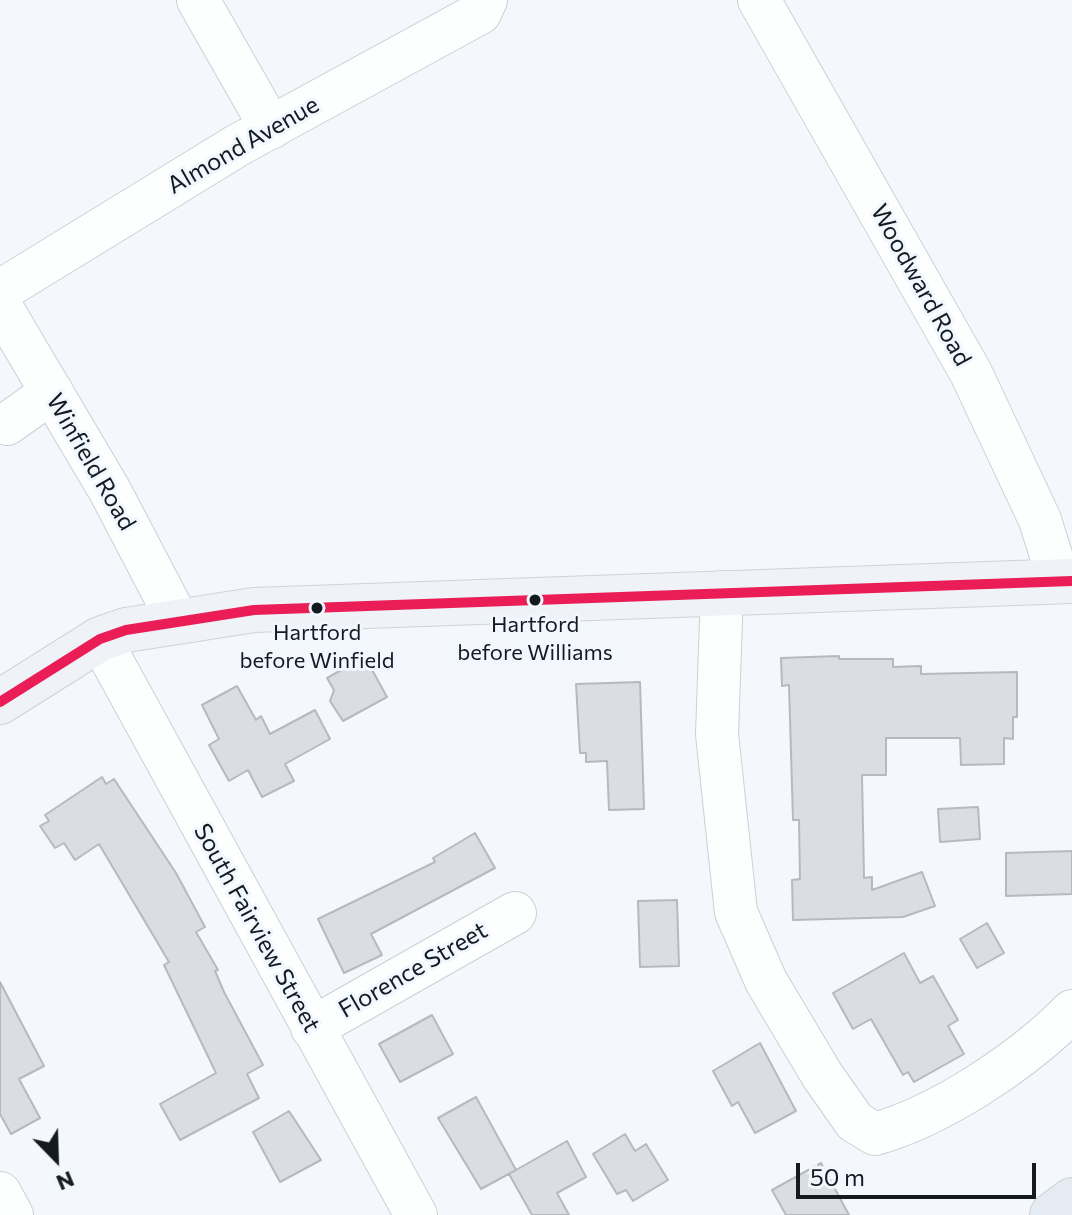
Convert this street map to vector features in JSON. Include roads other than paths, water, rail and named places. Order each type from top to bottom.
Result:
[{"type":"highway","points":[[1052,1215],[1072,1200]]},
{"type":"main road","points":[[0,702],[100,639],[126,630],[297,606],[1066,581]]},
{"type":"street","points":[[198,0],[271,128]]},
{"type":"street","name":"Woodward Road","points":[[759,0],[971,373],[1066,581]]},
{"type":"street","name":"Almond Avenue","points":[[0,291],[238,145],[480,13],[486,1]]},
{"type":"street","name":"Winfield Road","points":[[0,305],[110,491],[178,621]]},
{"type":"street","points":[[7,424],[52,392]]},
{"type":"street","points":[[722,592],[717,734],[736,912],[766,981],[822,1075],[855,1122],[875,1134],[941,1106],[1043,1041],[1072,1011]]},
{"type":"street","name":"South Fairview Street","points":[[100,639],[416,1215]]},
{"type":"street","name":"Florence Street","points":[[312,1028],[515,913]]},
{"type":"street","points":[[0,1193],[12,1215]]},
{"type":"place","name":"Hartford before Williams","points":[[535,600]]},
{"type":"place","name":"Hartford before Winfield","points":[[317,608]]}]
